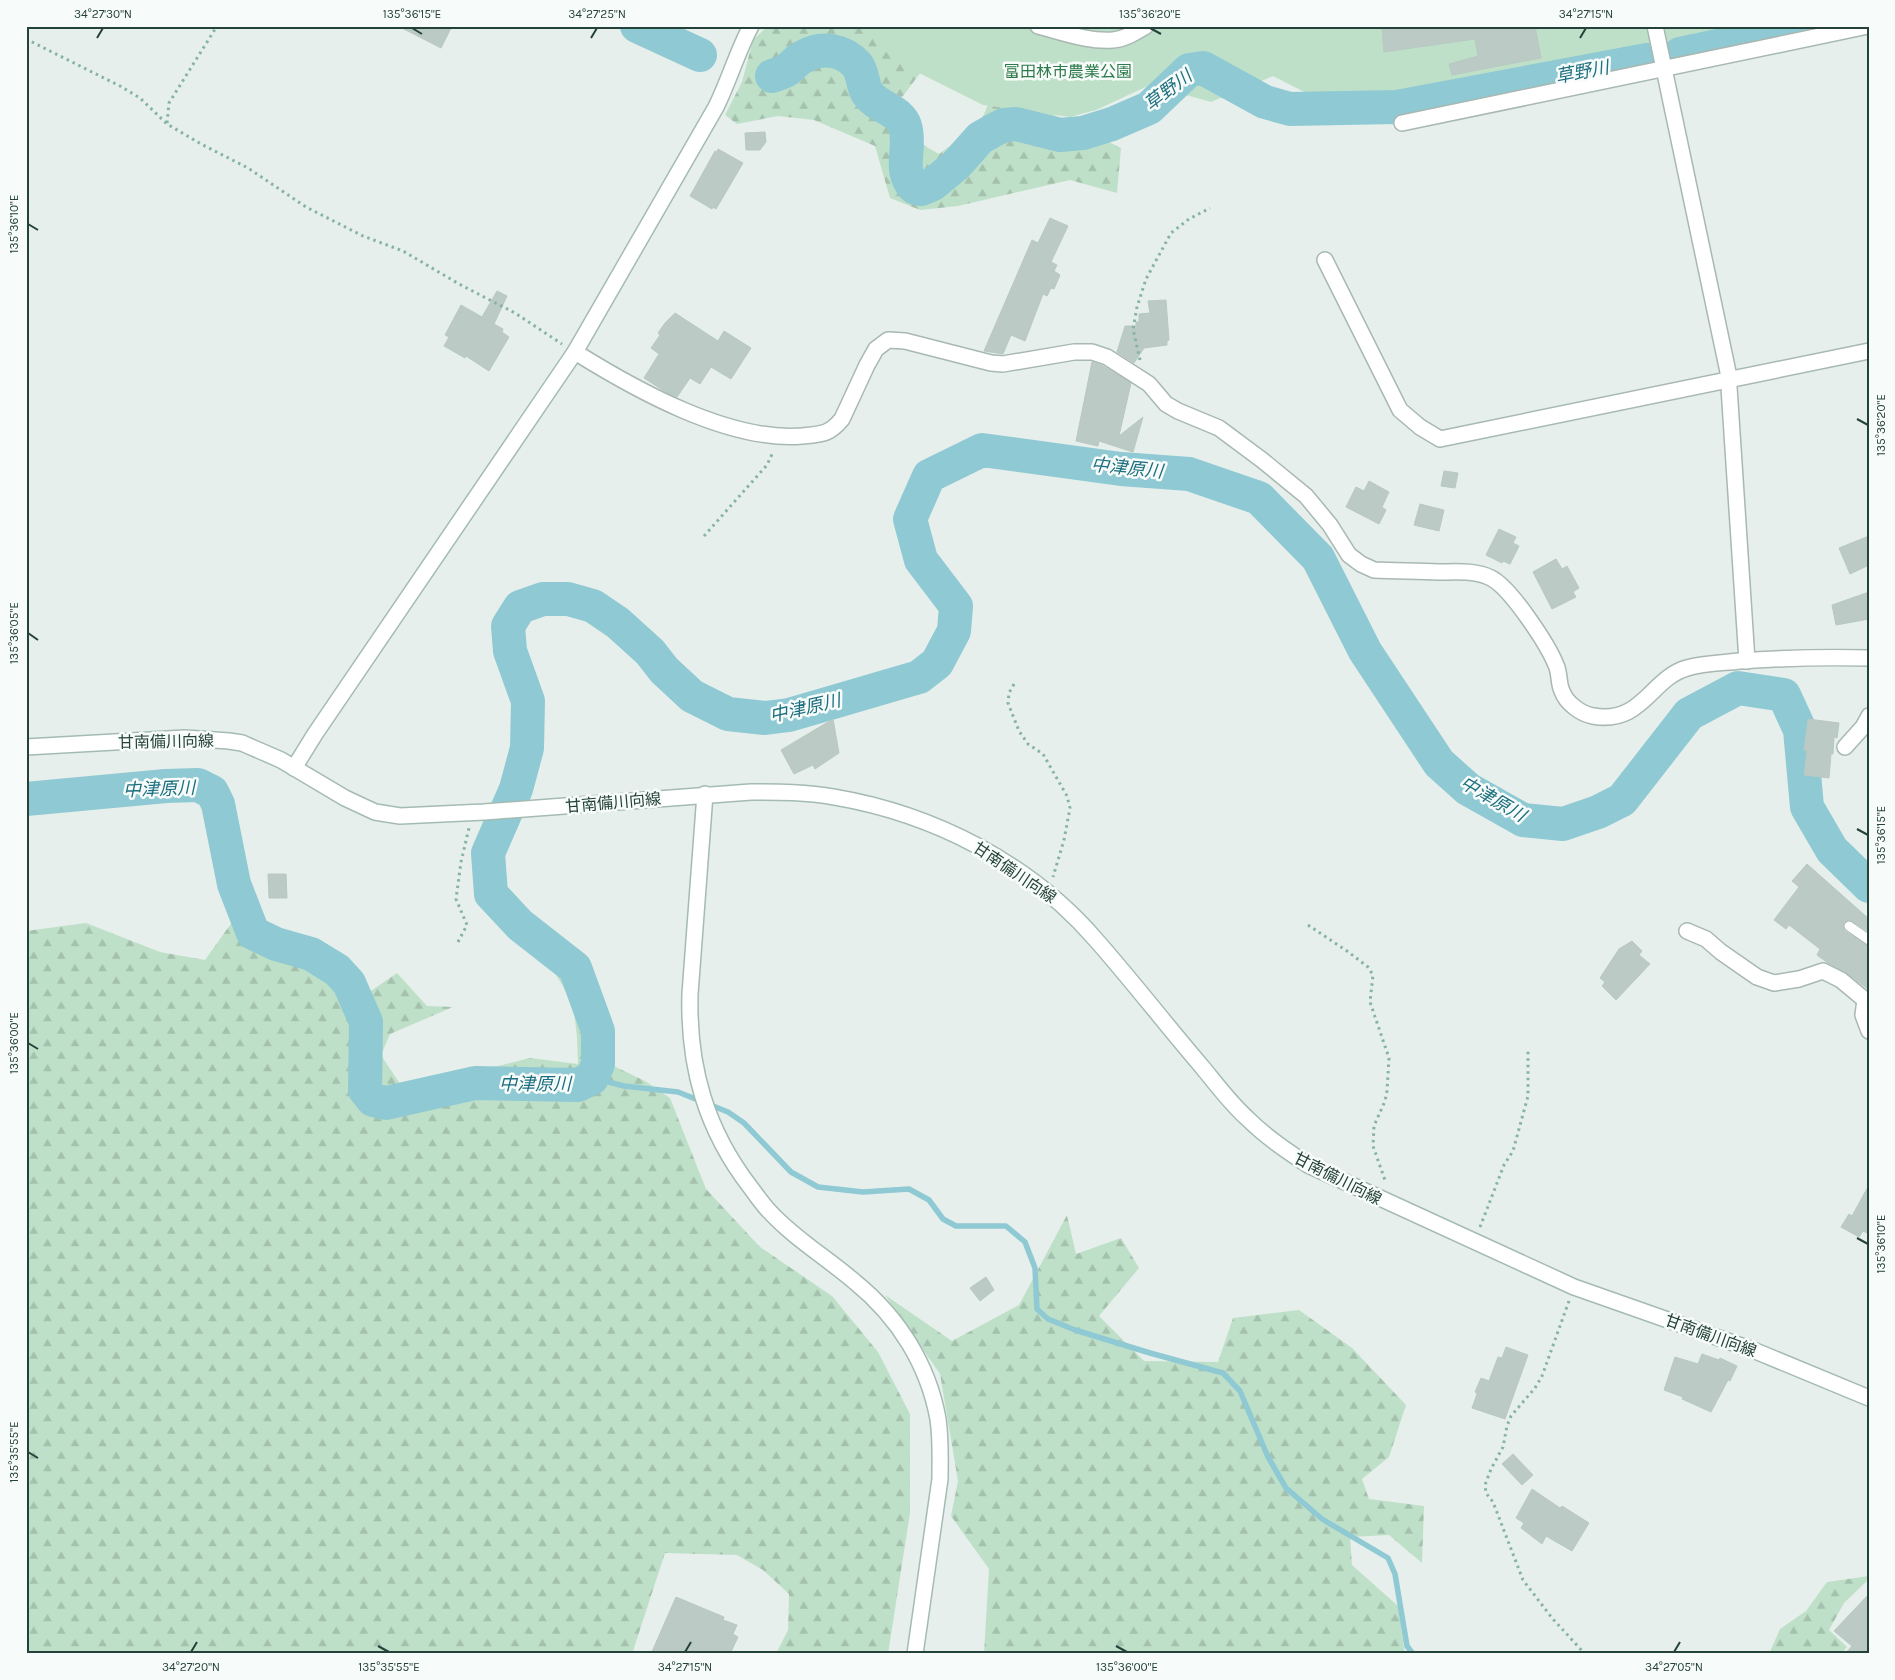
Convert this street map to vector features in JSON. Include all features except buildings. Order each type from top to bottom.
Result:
[{"type":"street","points":[[294,768],[315,734],[575,352],[720,99],[737,54],[751,26]]},
{"type":"street","points":[[1038,26],[1090,39],[1114,40],[1134,34],[1146,26]]},
{"type":"street","points":[[1655,26],[1728,380],[1747,661]]},
{"type":"street","points":[[1402,123],[1868,26]]},
{"type":"street","points":[[1325,260],[1400,410],[1420,427],[1440,439],[1869,351]]},
{"type":"street","points":[[575,352],[647,393],[700,417],[746,432],[784,438],[823,434],[834,429],[842,419],[876,349],[888,340],[905,341],[991,363],[1003,364],[1074,352],[1092,352],[1107,357],[1149,384],[1166,404],[1219,428],[1262,460],[1306,496],[1330,525],[1349,555],[1361,564],[1374,570],[1475,573],[1492,578],[1508,592],[1547,647],[1557,667],[1562,692],[1573,707],[1592,716],[1611,718],[1627,713],[1672,676],[1685,668],[1703,664],[1810,657],[1869,658]]},
{"type":"street","points":[[1845,747],[1863,727],[1869,716]]},
{"type":"street","name":"甘南備川向線","points":[[26,747],[185,738],[209,738],[242,743],[294,768],[345,798],[375,812],[400,816],[477,813],[705,794],[751,792],[798,793],[834,796],[885,808],[943,828],[1006,863],[1070,911],[1097,940],[1173,1034],[1246,1118],[1271,1140],[1308,1165],[1574,1287],[1753,1350],[1869,1398]]},
{"type":"street","points":[[705,794],[689,1023],[696,1074],[704,1102],[727,1155],[769,1212],[796,1237],[856,1282],[880,1304],[915,1351],[929,1386],[938,1419],[941,1454],[940,1479],[915,1654]]},
{"type":"street","points":[[1687,931],[1706,939],[1721,952],[1758,977],[1774,983],[1799,979],[1823,971],[1841,980],[1867,997],[1863,1015],[1869,1031]]},
{"type":"lane","points":[[1849,926],[1869,940]]},
{"type":"path","points":[[167,124],[169,103],[218,26]]},
{"type":"path","points":[[26,39],[120,86],[140,98],[167,124],[248,168],[306,207],[363,236],[403,251],[459,284],[515,313],[575,352]]},
{"type":"path","points":[[1140,378],[1140,356],[1133,329],[1137,307],[1146,279],[1170,233],[1189,218],[1210,208]]},
{"type":"path","points":[[704,536],[767,465],[773,452],[772,436]]},
{"type":"path","points":[[1014,684],[1008,693],[1008,703],[1019,731],[1028,744],[1043,754],[1068,796],[1070,808],[1054,876],[1044,890]]},
{"type":"path","points":[[458,942],[467,925],[456,899],[461,862],[470,829],[477,813]]},
{"type":"path","points":[[1308,925],[1368,967],[1373,975],[1370,1002],[1389,1058],[1385,1102],[1372,1136],[1372,1146],[1387,1185],[1382,1200]]},
{"type":"path","points":[[1474,1242],[1504,1165],[1513,1151],[1528,1096],[1528,1050]]},
{"type":"path","points":[[1574,1287],[1542,1376],[1536,1388],[1511,1416],[1503,1446],[1491,1469],[1485,1486],[1523,1580],[1552,1618],[1584,1654]]},
{"type":"green space","points":[[768,26],[983,26],[921,72],[900,100],[913,139],[939,154],[980,124],[989,102],[1038,107],[1121,148],[1117,193],[1070,180],[958,206],[920,210],[890,198],[875,146],[814,120],[778,116],[737,124],[725,115],[742,82],[753,40]]},
{"type":"green space","name":"富田林市農業公園","points":[[859,26],[1782,26],[1726,39],[1529,75],[1398,102],[1324,102],[1273,76],[1211,102],[1150,85],[1096,110],[1070,117],[983,105],[897,62]]},
{"type":"green space","points":[[235,918],[315,959],[352,1004],[397,973],[427,1006],[453,1007],[390,1034],[381,1055],[404,1090],[530,1058],[578,1064],[573,1003],[555,973],[566,973],[585,1012],[597,1058],[645,1081],[670,1098],[706,1189],[760,1247],[832,1296],[878,1352],[910,1414],[910,1513],[888,1654],[776,1654],[788,1630],[789,1594],[763,1570],[737,1555],[665,1553],[632,1654],[26,1654],[26,931],[86,923],[160,952],[205,960]]},
{"type":"green space","points":[[1067,1215],[1076,1254],[1121,1238],[1139,1268],[1099,1316],[1144,1361],[1218,1362],[1233,1318],[1299,1310],[1352,1348],[1406,1405],[1389,1457],[1362,1479],[1369,1499],[1424,1506],[1422,1563],[1389,1535],[1350,1537],[1352,1565],[1398,1606],[1405,1654],[984,1654],[989,1569],[951,1516],[958,1481],[940,1374],[885,1295],[952,1341],[1019,1305]]},
{"type":"green space","points":[[1869,1576],[1869,1579],[1844,1603],[1829,1630],[1847,1647],[1841,1654],[1769,1654],[1780,1629],[1806,1611],[1827,1582]]},
{"type":"waterway","name":"草野川","points":[[637,26],[700,55]]},
{"type":"waterway","name":"草野川","points":[[1680,54],[1813,26]]},
{"type":"waterway","name":"草野川","points":[[772,76],[785,71],[802,57],[818,51],[833,51],[852,60],[859,69],[868,94],[898,116],[905,126],[907,134],[907,174],[915,188],[921,189],[933,184],[956,165],[980,138],[1004,125],[1016,124],[1060,135],[1083,133],[1112,124],[1149,108],[1189,70],[1203,68],[1265,102],[1290,109],[1397,107],[1647,60]]},
{"type":"waterway","name":"中津原川","points":[[26,799],[166,786],[198,785],[212,792],[218,804],[234,884],[253,933],[276,944],[311,954],[337,970],[349,983],[366,1022],[365,1090],[373,1100],[386,1103],[475,1083],[578,1085],[592,1078],[598,1064],[598,1031],[575,968],[520,925],[491,894],[488,853],[516,789],[527,748],[528,701],[510,651],[508,626],[520,607],[543,599],[568,599],[593,606],[618,623],[650,652],[664,670],[692,696],[728,714],[765,718],[789,715],[919,677],[937,663],[954,631],[956,606],[921,560],[910,519],[929,476],[982,450],[1121,469],[1189,474],[1259,498],[1318,558],[1365,651],[1439,763],[1468,789],[1523,820],[1563,824],[1598,812],[1622,800],[1689,714],[1738,688],[1784,695],[1800,730],[1807,807],[1832,850],[1869,886]]},
{"type":"waterway","points":[[592,1078],[624,1086],[678,1092],[728,1112],[744,1123],[791,1172],[818,1187],[863,1192],[909,1189],[929,1200],[943,1219],[956,1226],[1006,1226],[1025,1242],[1035,1268],[1037,1309],[1048,1319],[1075,1330],[1223,1373],[1240,1391],[1268,1457],[1286,1488],[1322,1519],[1388,1558],[1395,1574],[1407,1646],[1413,1654]]}]
